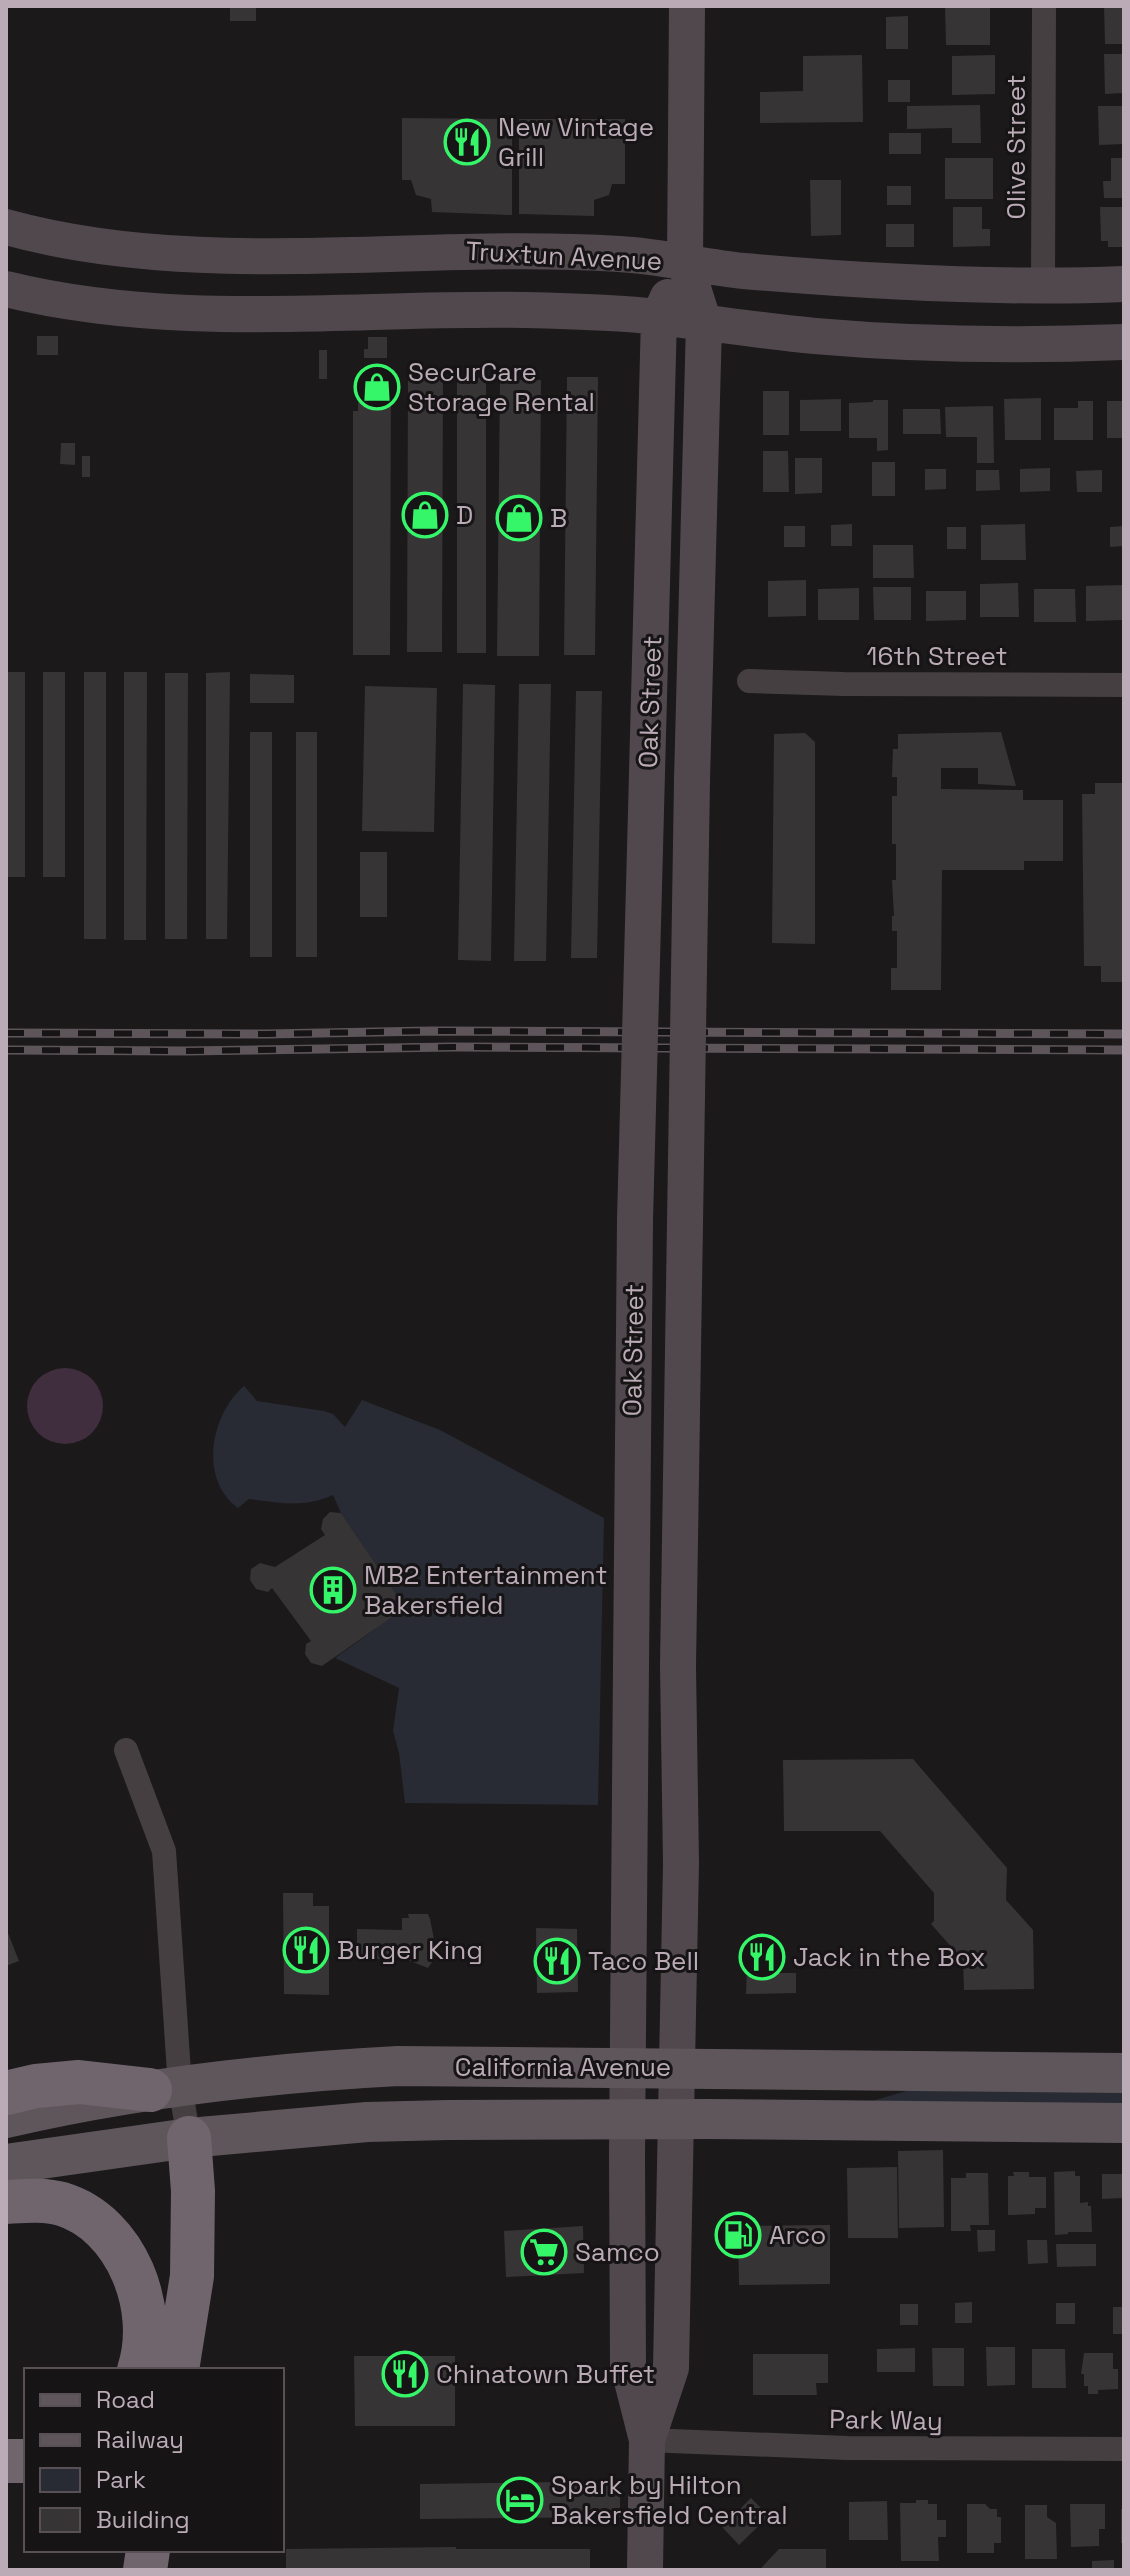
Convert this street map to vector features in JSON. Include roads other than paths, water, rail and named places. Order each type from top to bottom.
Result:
[{"type":"highway","points":[[6,2093],[36,2086],[79,2082],[165,2088]]},
{"type":"highway","points":[[177,2368],[192,2276],[193,2191],[189,2138]]},
{"type":"highway","points":[[6,2202],[62,2204],[97,2222],[110,2238],[135,2274],[139,2287],[144,2334],[140,2368]]},
{"type":"main road","name":"Oak Street","points":[[647,2440],[671,2368],[681,1863],[678,1666],[704,323],[685,263],[687,6]]},
{"type":"main road","name":"Truxtun Avenue","points":[[6,227],[83,243],[154,252],[230,256],[494,251],[621,254],[735,270],[866,281],[1043,287],[1124,284]]},
{"type":"main road","points":[[6,252],[68,262],[154,252]]},
{"type":"main road","name":"Oak Street","points":[[645,2570],[647,2440],[628,2365],[627,2067],[635,1189],[659,317],[685,263]]},
{"type":"main road","name":"Truxtun Avenue","points":[[6,289],[81,304],[169,313],[523,310],[659,317],[814,336],[894,341],[1043,345],[1124,342]]},
{"type":"main road","name":"California Avenue","points":[[6,2118],[165,2088],[291,2073],[398,2066],[1124,2073]]},
{"type":"main road","name":"California Avenue","points":[[6,2164],[189,2138],[367,2122],[676,2120],[1124,2123]]},
{"type":"main road","points":[[6,2183],[54,2173],[105,2148]]},
{"type":"street","name":"Olive Street","points":[[1043,287],[1044,6]]},
{"type":"street","name":"16th Street","points":[[749,681],[1124,685]]},
{"type":"street","points":[[126,1750],[164,1851],[165,2088],[189,2138]]},
{"type":"street","name":"Park Way","points":[[647,2440],[847,2448],[1124,2449]]},
{"type":"railway","points":[[6,1033],[1124,1034]]},
{"type":"railway","points":[[6,1050],[453,1047],[1124,1050]]},
{"type":"place","name":"New Vintage Grill","points":[[467,142]]},
{"type":"place","name":"SecurCare Storage Rental","points":[[377,387]]},
{"type":"place","name":"D","points":[[425,515]]},
{"type":"place","name":"B","points":[[519,518]]},
{"type":"place","name":"MB2 Entertainment Bakersfield","points":[[333,1590]]},
{"type":"place","name":"Burger King","points":[[306,1950]]},
{"type":"place","name":"Jack in the Box","points":[[762,1957]]},
{"type":"place","name":"Taco Bell","points":[[557,1961]]},
{"type":"place","name":"Arco","points":[[738,2235]]},
{"type":"place","name":"Samco","points":[[544,2252]]},
{"type":"place","name":"Chinatown Buffet","points":[[405,2374]]},
{"type":"place","name":"Spark by Hilton Bakersfield Central","points":[[520,2500]]}]
